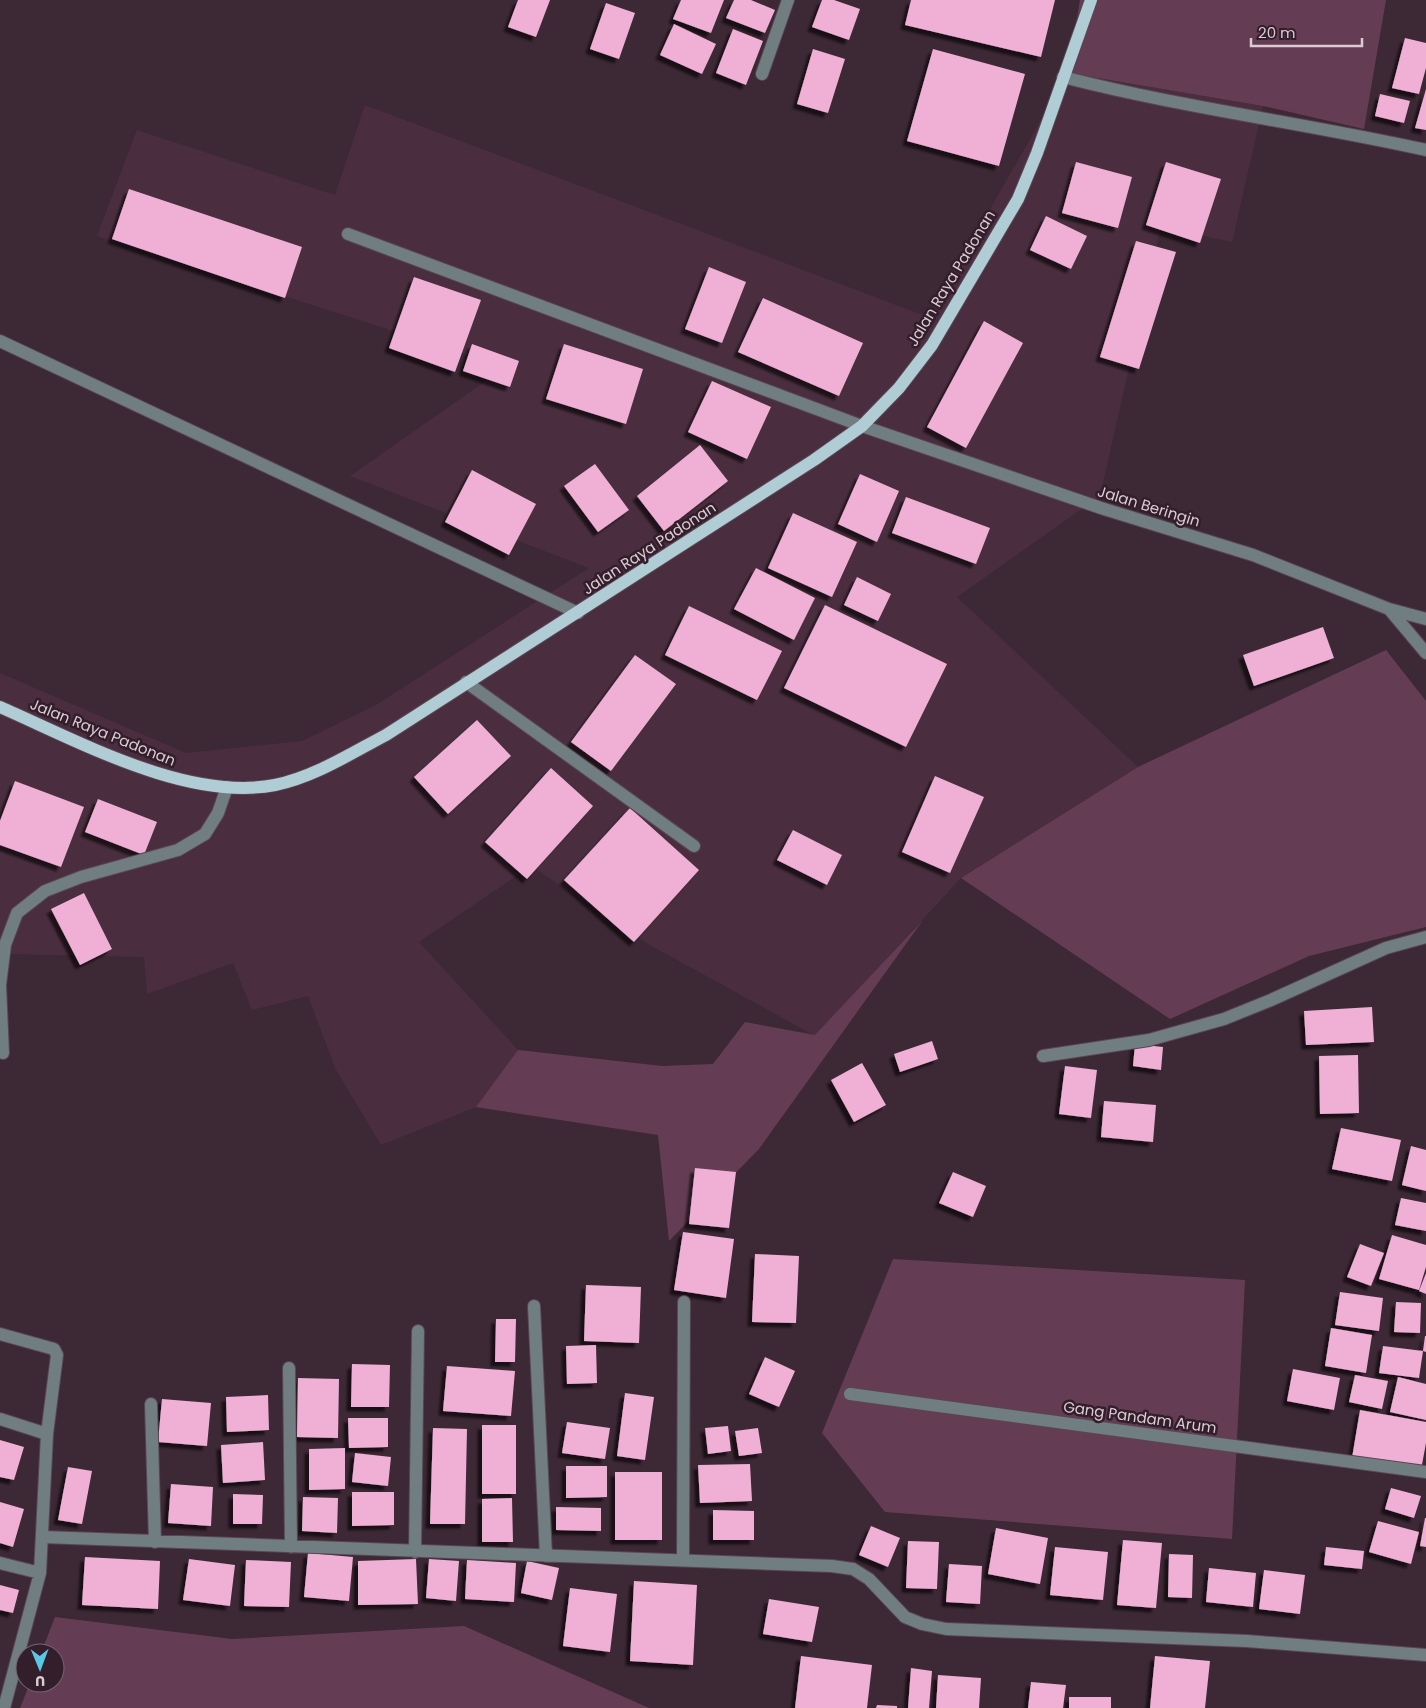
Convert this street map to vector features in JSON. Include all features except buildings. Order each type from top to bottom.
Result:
[{"type":"main road","name":"Jalan Raya Padonan","points":[[0,707],[131,764],[178,780],[227,787],[274,785],[324,768],[386,735],[466,682],[578,613],[806,465],[862,426],[899,388],[932,345],[1018,199],[1037,153],[1063,76],[1092,0]]},
{"type":"street","points":[[762,74],[788,0]]},
{"type":"street","points":[[1063,76],[1135,96],[1352,134],[1426,150]]},
{"type":"street","name":"Jalan Beringin","points":[[348,234],[862,426],[1101,508],[1254,555],[1388,609],[1426,619]]},
{"type":"street","points":[[0,340],[578,613]]},
{"type":"street","points":[[1388,609],[1426,653]]},
{"type":"street","points":[[466,682],[694,846]]},
{"type":"street","points":[[3,1053],[0,985],[5,945],[17,913],[45,891],[81,877],[178,850],[205,834],[218,813],[227,787]]},
{"type":"street","points":[[1044,1056],[1149,1040],[1224,1018],[1271,1000],[1386,948],[1426,937]]},
{"type":"street","points":[[683,1560],[684,1302]]},
{"type":"street","points":[[534,1306],[546,1556]]},
{"type":"street","points":[[415,1552],[418,1330]]},
{"type":"street","points":[[0,1334],[54,1349],[57,1355],[47,1434],[40,1574],[4,1702]]},
{"type":"street","points":[[289,1368],[291,1547]]},
{"type":"street","name":"Gang Pandam Arum","points":[[850,1394],[1426,1472]]},
{"type":"street","points":[[151,1404],[155,1542]]},
{"type":"street","points":[[0,1419],[47,1434]]},
{"type":"street","points":[[43,1537],[832,1566],[853,1569],[870,1579],[905,1617],[922,1624],[946,1629],[1247,1641],[1426,1655]]},
{"type":"street","points":[[0,1563],[40,1574]]},
{"type":"shaded area","points":[[1080,0],[1386,0],[1364,129],[1263,106],[1068,73]]},
{"type":"shaded area","points":[[1068,73],[1263,106],[1232,242],[1161,227],[1100,496],[957,597],[1138,767],[961,878],[815,1036],[650,945],[531,866],[419,942],[518,1050],[476,1107],[381,1145],[336,1070],[308,996],[252,1010],[233,963],[147,994],[144,957],[9,954],[0,1011],[0,673],[186,753],[302,741],[376,705],[589,568],[350,476],[506,367],[97,236],[137,130],[335,195],[365,105],[928,317]]},
{"type":"shaded area","points":[[1386,650],[1426,701],[1426,927],[1309,956],[1170,1019],[961,878],[1138,767]]},
{"type":"shaded area","points":[[923,920],[759,1149],[669,1241],[658,1135],[476,1107],[518,1050],[662,1066],[713,1064],[745,1022],[815,1035]]},
{"type":"shaded area","points":[[893,1259],[1245,1280],[1232,1539],[885,1512],[822,1433]]},
{"type":"shaded area","points":[[55,1617],[232,1639],[464,1626],[649,1708],[20,1708],[26,1693],[65,1693],[65,1643],[45,1643]]}]
